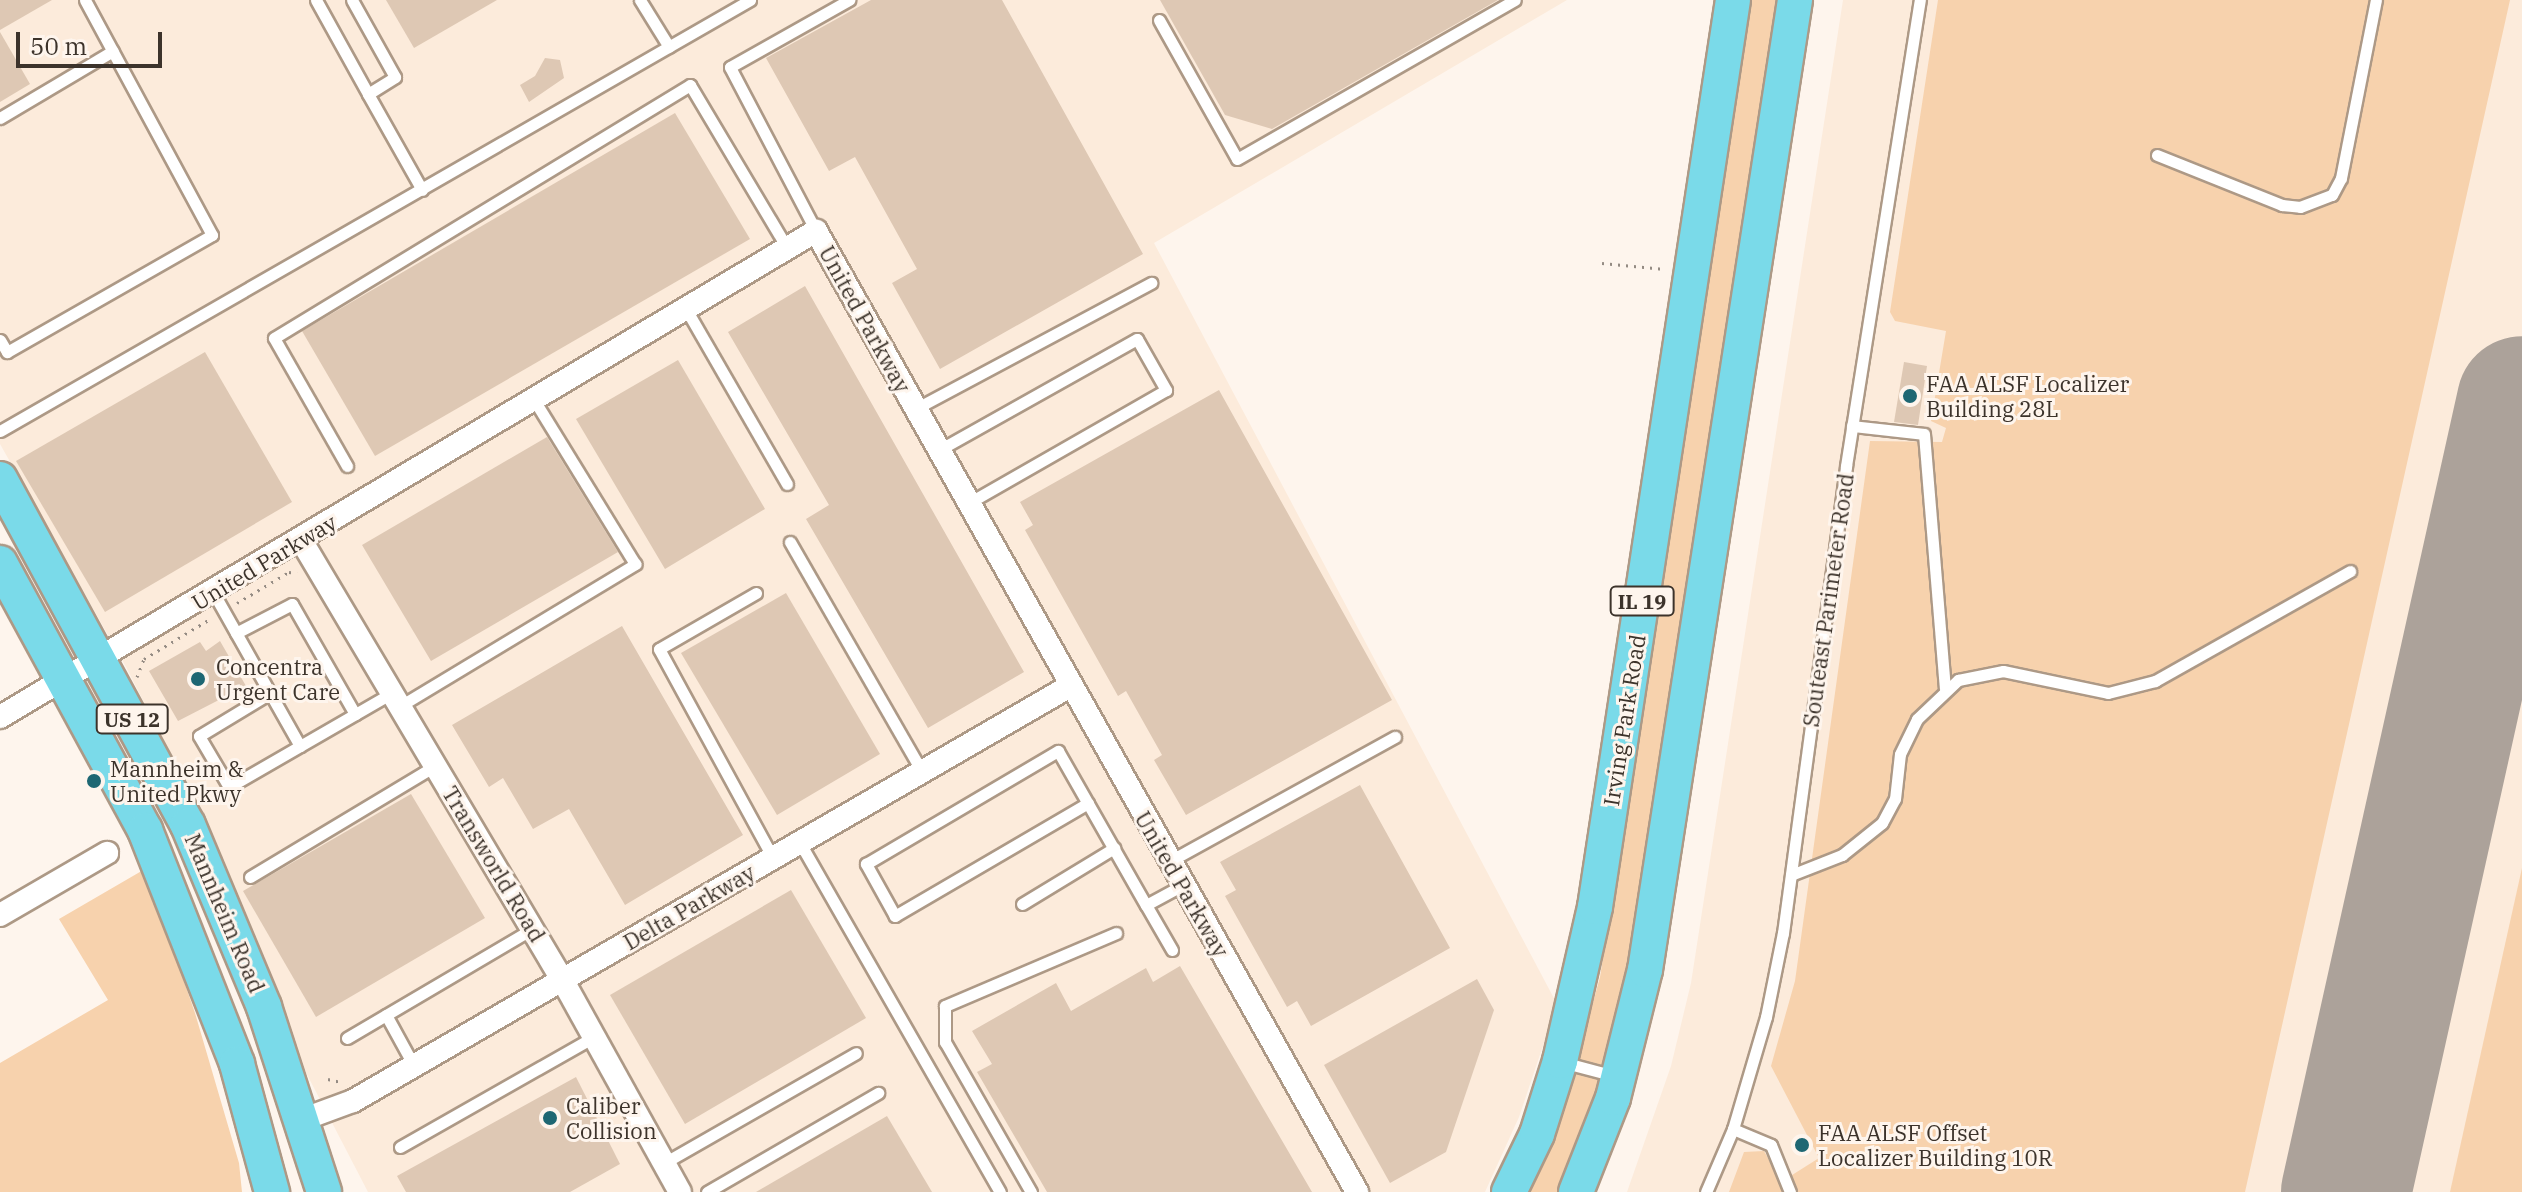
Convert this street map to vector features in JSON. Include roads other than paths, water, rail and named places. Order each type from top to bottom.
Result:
[{"type":"main road","name":"Irving Park Road","points":[[1509,1192],[1537,1134],[1560,1061],[1595,907],[1733,0]]},
{"type":"main road","name":"IL 19","points":[[1576,1192],[1619,1077],[1651,939],[1795,0]]},
{"type":"main road","name":"Mannheim Road","points":[[0,479],[188,825],[249,967],[304,1119],[324,1192]]},
{"type":"main road","name":"Mannheim Road","points":[[1,569],[145,830],[207,980],[272,1192]]},
{"type":"street","name":"United Parkway","points":[[0,717],[816,231],[1357,1192]]},
{"type":"street","name":"Transworld Road","points":[[301,540],[563,981],[680,1192]]},
{"type":"street","name":"Delta Parkway","points":[[304,1119],[353,1101],[1070,686]]},
{"type":"street","points":[[0,915],[107,853]]},
{"type":"lane","points":[[0,340],[7,352],[212,235],[85,0]]},
{"type":"lane","points":[[316,0],[422,190]]},
{"type":"lane","points":[[352,0],[395,77],[368,94]]},
{"type":"lane","points":[[640,0],[669,47]]},
{"type":"lane","points":[[0,431],[750,0]]},
{"type":"lane","points":[[816,231],[730,67],[849,0]]},
{"type":"lane","points":[[1159,20],[1237,159],[1515,0]]},
{"type":"lane","name":"Souteast Parimeter Road","points":[[1706,1192],[1733,1129],[1766,1017],[1791,875],[1852,426],[1920,0]]},
{"type":"lane","points":[[2157,155],[2282,205],[2300,207],[2332,195],[2341,178],[2376,0]]},
{"type":"lane","points":[[0,118],[113,51]]},
{"type":"lane","points":[[347,466],[274,338],[690,85],[787,248]]},
{"type":"lane","points":[[915,409],[1151,283]]},
{"type":"lane","points":[[686,309],[787,484]]},
{"type":"lane","points":[[939,450],[1137,339],[1166,390],[968,503]]},
{"type":"lane","points":[[270,693],[199,736],[229,787],[355,714],[396,699],[635,564],[534,400]]},
{"type":"lane","points":[[1852,426],[1924,434],[1945,688]]},
{"type":"lane","points":[[790,542],[922,772]]},
{"type":"lane","points":[[1791,875],[1842,855],[1882,823],[1895,799],[1900,754],[1917,719],[1945,688],[2003,671],[2108,693],[2155,681],[2350,571]]},
{"type":"lane","points":[[213,592],[300,746]]},
{"type":"lane","points":[[756,593],[659,649],[773,858]]},
{"type":"lane","points":[[236,633],[292,604],[355,714]]},
{"type":"lane","points":[[1170,861],[1395,737]]},
{"type":"lane","points":[[1088,803],[895,916],[866,864],[1058,751],[1114,848],[1172,950]]},
{"type":"lane","points":[[250,877],[435,766]]},
{"type":"lane","points":[[800,843],[1000,1192]]},
{"type":"lane","points":[[1022,904],[1114,848]]},
{"type":"lane","points":[[1146,905],[1183,885]]},
{"type":"lane","points":[[347,1038],[532,929]]},
{"type":"lane","points":[[1031,1192],[945,1042],[945,1006],[1116,933]]},
{"type":"lane","points":[[386,1015],[414,1066]]},
{"type":"lane","points":[[400,1147],[594,1037]]},
{"type":"lane","points":[[664,1163],[856,1053]]},
{"type":"lane","points":[[1560,1061],[1619,1077]]},
{"type":"lane","points":[[707,1192],[878,1093]]},
{"type":"lane","points":[[1733,1129],[1771,1145],[1790,1192]]},
{"type":"place","name":"FAA ALSF Localizer Building 28L","points":[[1910,396]]},
{"type":"place","name":"Concentra Urgent Care","points":[[198,679]]},
{"type":"place","name":"Mannheim & United Pkwy","points":[[94,781]]},
{"type":"place","name":"Caliber Collision","points":[[550,1118]]},
{"type":"place","name":"FAA ALSF Offset Localizer Building 10R","points":[[1802,1145]]}]
